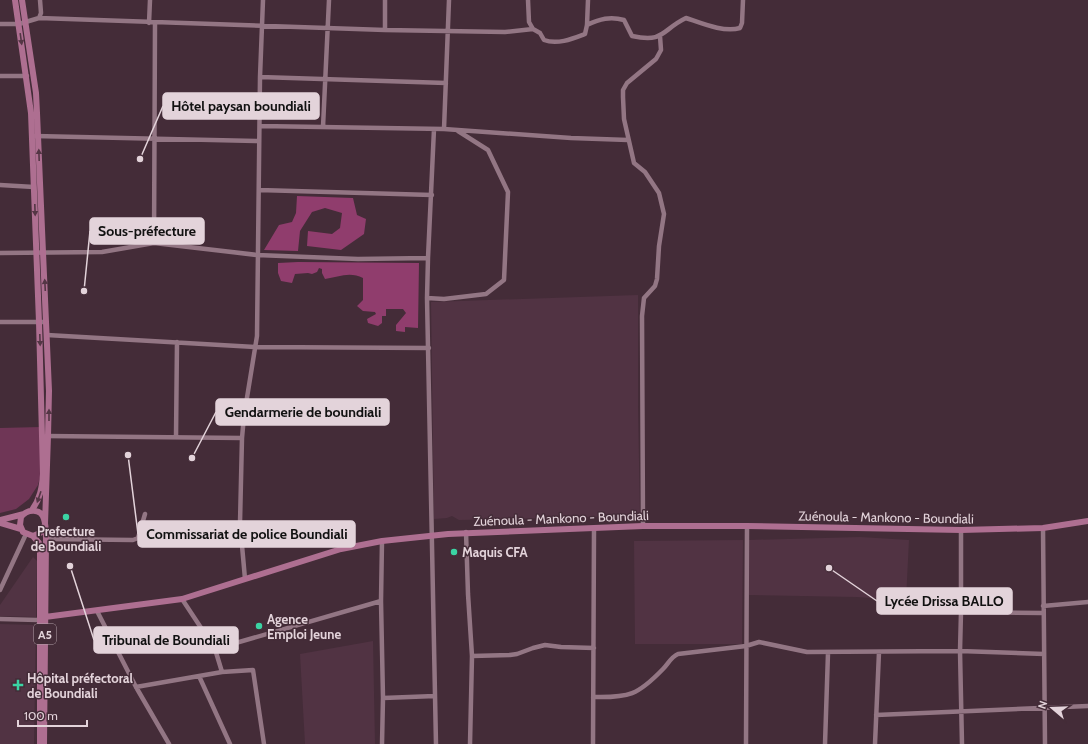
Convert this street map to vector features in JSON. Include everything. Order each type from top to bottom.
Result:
[{"type":"main road","points":[[15,0],[22,23],[36,93],[34,187],[40,253]]},
{"type":"main road","points":[[0,521],[21,529],[26,534],[33,536],[42,531],[45,524],[43,322],[35,136],[27,76],[22,23],[22,0]]},
{"type":"main road","points":[[0,521],[32,510],[38,501],[42,489],[49,391],[47,335],[43,322]]},
{"type":"main road","points":[[32,510],[43,516],[45,524]]},
{"type":"main road","points":[[21,529],[20,521],[24,514]]},
{"type":"main road","name":"Zuénoula - Mankono - Boundiali","points":[[43,618],[182,599],[341,549],[382,542],[466,532],[643,526],[747,526],[961,530],[1042,528],[1088,522]]},
{"type":"main road","name":"A5","points":[[40,744],[46,539],[45,524]]},
{"type":"main road","name":"A5","points":[[33,536],[39,543],[40,550],[43,618],[44,744]]},
{"type":"street","points":[[39,18],[41,12],[40,0]]},
{"type":"street","points":[[149,23],[150,0]]},
{"type":"street","points":[[245,579],[240,523],[242,438],[244,416],[257,336],[260,77],[263,0]]},
{"type":"street","points":[[323,127],[329,28],[329,0]]},
{"type":"street","points":[[385,0],[385,30]]},
{"type":"street","points":[[444,129],[449,0]]},
{"type":"street","points":[[528,0],[529,22],[533,30]]},
{"type":"street","points":[[0,24],[22,23],[39,18],[385,30],[505,32],[533,30],[540,33],[544,40],[549,42],[562,41],[585,34],[588,0]]},
{"type":"street","points":[[587,24],[602,18],[615,17],[624,20],[632,36],[652,39],[660,36],[686,18],[708,26],[733,30],[740,28],[742,23],[743,0]]},
{"type":"street","points":[[154,243],[155,23]]},
{"type":"street","points":[[643,526],[642,316],[644,298],[655,286],[657,279],[659,246],[664,214],[659,193],[646,172],[634,163],[624,119],[623,90],[627,83],[656,59],[661,50],[660,36]]},
{"type":"street","points":[[0,76],[27,76]]},
{"type":"street","points":[[260,77],[446,83]]},
{"type":"street","points":[[260,126],[444,129],[571,138],[628,140]]},
{"type":"street","points":[[434,129],[427,298],[436,744]]},
{"type":"street","points":[[427,298],[444,299],[486,294],[504,280],[508,192],[488,150],[457,130]]},
{"type":"street","points":[[35,136],[259,141]]},
{"type":"street","points":[[0,186],[34,187]]},
{"type":"street","points":[[259,190],[432,195]]},
{"type":"street","points":[[0,253],[102,252],[154,243],[257,255],[358,258],[428,258]]},
{"type":"street","points":[[0,322],[43,322]]},
{"type":"street","points":[[47,335],[255,347],[429,348]]},
{"type":"street","points":[[176,436],[177,342]]},
{"type":"street","points":[[45,436],[176,436],[242,438]]},
{"type":"street","points":[[46,539],[132,540],[138,538],[145,514]]},
{"type":"street","points":[[746,744],[747,526]]},
{"type":"street","points":[[593,744],[594,528]]},
{"type":"street","points":[[1042,528],[1045,744]]},
{"type":"street","points":[[961,530],[960,651],[962,744]]},
{"type":"street","points":[[466,532],[472,656],[470,744]]},
{"type":"street","points":[[0,590],[26,534]]},
{"type":"street","points":[[382,542],[382,744]]},
{"type":"street","points":[[182,599],[215,649],[222,672]]},
{"type":"street","points":[[215,649],[381,601]]},
{"type":"street","points":[[1043,606],[1088,602]]},
{"type":"street","points":[[97,611],[136,687],[169,744]]},
{"type":"street","points":[[961,612],[1043,613]]},
{"type":"street","points":[[0,619],[43,618]]},
{"type":"street","points":[[593,698],[614,698],[631,694],[644,688],[669,663],[673,656],[678,654],[746,646],[759,642],[795,651],[828,653],[960,651],[1044,654]]},
{"type":"street","points":[[472,656],[517,654],[545,645],[594,648]]},
{"type":"street","points":[[875,744],[878,652]]},
{"type":"street","points":[[825,744],[828,653]]},
{"type":"street","points":[[136,687],[222,672],[253,670],[264,744]]},
{"type":"street","points":[[199,676],[230,744]]},
{"type":"street","points":[[383,698],[435,696]]},
{"type":"street","points":[[876,715],[962,710],[1045,709],[1088,706]]},
{"type":"shaded area","points":[[297,196],[353,198],[357,215],[366,219],[364,234],[341,250],[307,246],[308,231],[332,234],[340,228],[342,213],[325,208],[312,212],[300,231],[298,251],[264,250],[279,225],[292,222],[296,213]]},
{"type":"shaded area","points":[[278,263],[419,263],[418,328],[405,327],[405,332],[396,331],[396,325],[406,313],[403,309],[386,309],[386,316],[382,316],[382,323],[378,326],[368,323],[367,319],[376,314],[375,312],[363,311],[357,306],[363,300],[363,278],[358,276],[344,275],[325,279],[322,269],[319,268],[317,272],[312,274],[295,274],[292,283],[281,281],[278,273]]},
{"type":"shaded area","points":[[638,295],[640,516],[459,520],[452,516],[434,519],[431,302]]},
{"type":"shaded area","points":[[41,427],[42,470],[38,485],[29,499],[16,509],[0,513],[0,428]]},
{"type":"shaded area","points":[[860,537],[909,540],[906,600],[856,597],[749,595],[749,540]]},
{"type":"shaded area","points":[[743,540],[742,644],[635,644],[634,541]]},
{"type":"shaded area","points":[[33,557],[37,561],[36,617],[0,616],[0,605]]},
{"type":"shaded area","name":"Hôpital préfectoral de Boundiali","points":[[0,624],[36,625],[34,744],[0,744]]},
{"type":"shaded area","points":[[373,641],[375,744],[305,744],[300,654]]},
{"type":"place","name":"Hôtel paysan boundiali","points":[[140,159]]},
{"type":"place","name":"Sous-préfecture","points":[[84,291]]},
{"type":"place","name":"Commissariat de police Boundiali","points":[[128,455]]},
{"type":"place","name":"Gendarmerie de boundiali","points":[[192,458]]},
{"type":"place","name":"Prefecture de Boundiali","points":[[66,517]]},
{"type":"place","name":"Maquis CFA","points":[[454,552]]},
{"type":"place","name":"Tribunal de Boundiali","points":[[70,566]]},
{"type":"place","name":"Lycée Drissa BALLO","points":[[829,568]]},
{"type":"place","name":"Agence Emploi Jeune","points":[[259,626]]},
{"type":"place","name":"Hôpital préfectoral de Boundiali","points":[[18,685]]}]
